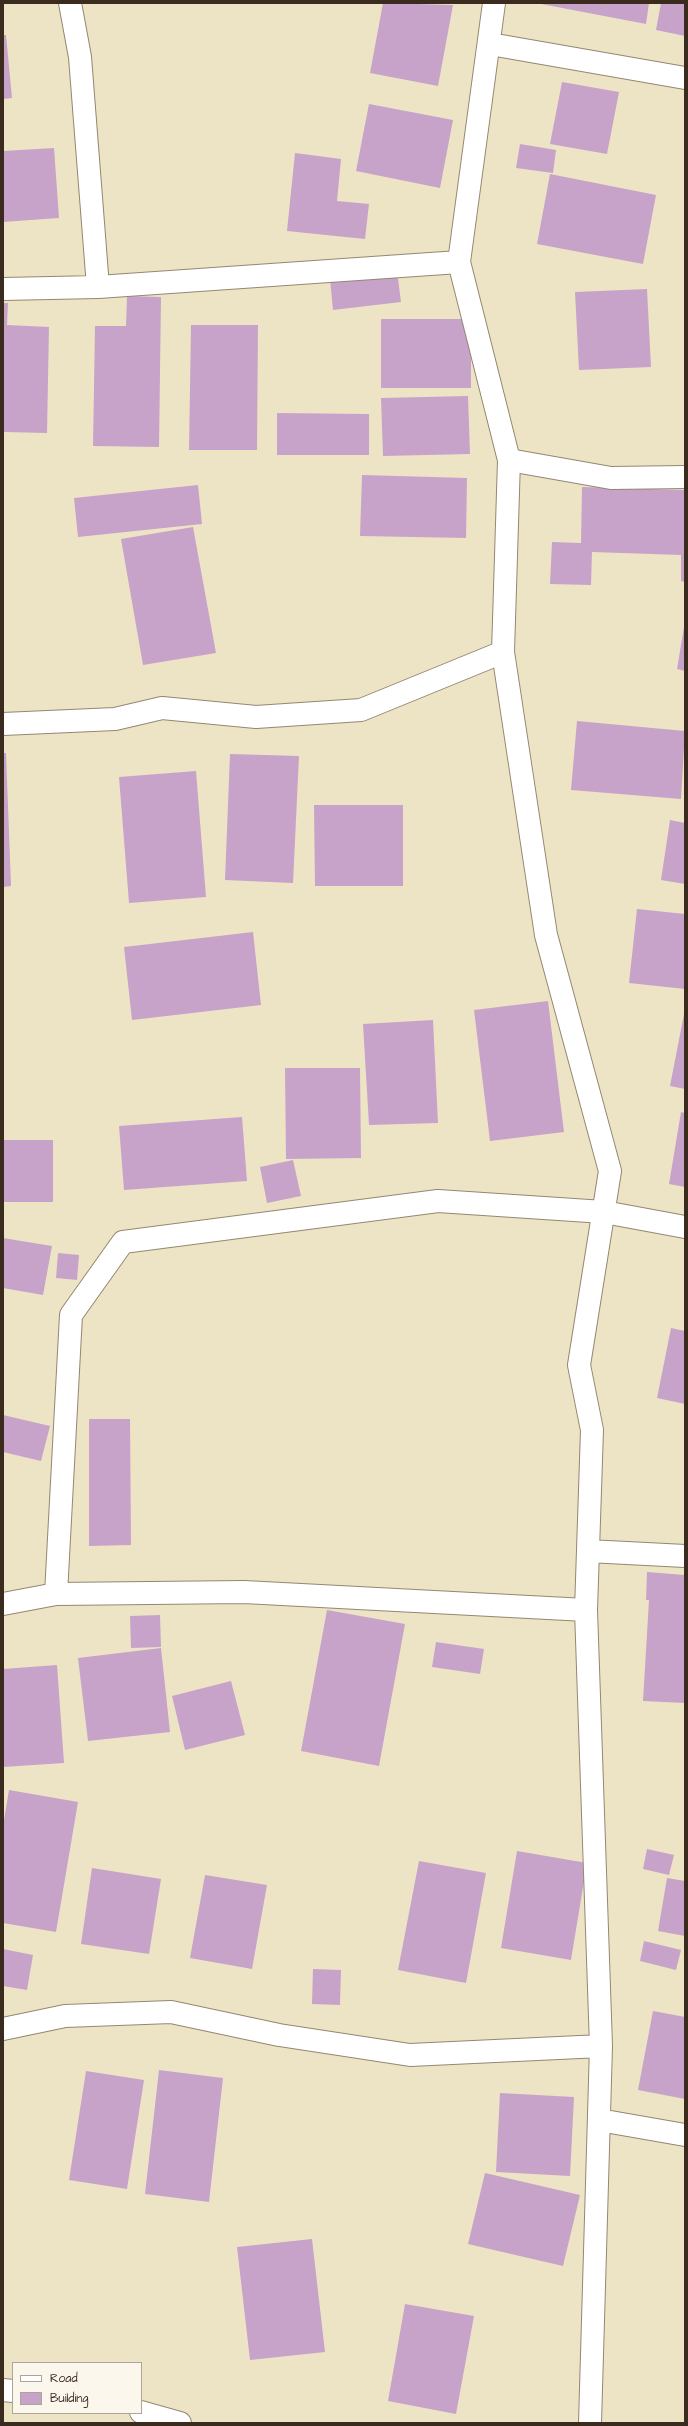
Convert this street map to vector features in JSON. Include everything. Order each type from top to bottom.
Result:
[{"type":"street","points":[[70,3],[80,57],[98,288]]},
{"type":"street","points":[[494,3],[490,44],[459,262],[509,460],[503,652],[546,935],[610,1171],[579,1365],[592,1430],[586,1610],[601,2046],[590,2423]]},
{"type":"street","points":[[490,44],[685,78]]},
{"type":"street","points":[[3,289],[98,288],[459,262]]},
{"type":"street","points":[[509,460],[611,478],[685,477]]},
{"type":"street","points":[[3,724],[115,719],[162,708],[256,717],[361,710],[503,652]]},
{"type":"street","points":[[56,1594],[71,1315],[123,1242],[438,1201],[604,1212],[685,1227]]},
{"type":"street","points":[[588,1551],[685,1556]]},
{"type":"street","points":[[3,1604],[56,1594],[244,1592],[586,1610]]},
{"type":"street","points":[[3,2029],[65,2016],[172,2012],[279,2035],[410,2055],[601,2046]]},
{"type":"street","points":[[600,2120],[685,2135]]},
{"type":"street","points":[[142,2412],[180,2423]]},
{"type":"building","points":[[383,3],[453,5],[438,86],[370,73]]},
{"type":"building","points":[[536,3],[649,3],[646,24]]},
{"type":"building","points":[[661,3],[685,3],[685,36],[656,30]]},
{"type":"building","points":[[3,35],[6,35],[12,98],[3,99]]},
{"type":"building","points":[[562,82],[619,92],[607,154],[550,144]]},
{"type":"building","points":[[369,104],[453,120],[440,188],[356,171]]},
{"type":"building","points":[[520,144],[556,150],[553,173],[516,168]]},
{"type":"building","points":[[54,148],[59,218],[3,222],[3,151]]},
{"type":"building","points":[[295,153],[341,159],[337,201],[369,204],[365,239],[287,231]]},
{"type":"building","points":[[550,174],[656,195],[643,264],[537,244]]},
{"type":"building","points":[[397,271],[401,302],[333,310],[330,279]]},
{"type":"building","points":[[647,289],[651,367],[579,370],[575,292]]},
{"type":"building","points":[[127,296],[161,297],[159,447],[93,446],[95,326],[126,326]]},
{"type":"building","points":[[3,303],[8,303],[7,325],[49,327],[47,433],[3,432]]},
{"type":"building","points":[[381,319],[471,319],[471,388],[381,388]]},
{"type":"building","points":[[191,325],[258,325],[257,450],[189,450]]},
{"type":"building","points":[[468,396],[470,454],[383,456],[381,398]]},
{"type":"building","points":[[277,413],[369,414],[369,455],[277,455]]},
{"type":"building","points":[[362,475],[467,478],[466,538],[360,536]]},
{"type":"building","points":[[198,485],[202,524],[78,537],[74,498]]},
{"type":"building","points":[[582,487],[685,490],[685,582],[681,581],[681,555],[592,552],[591,585],[550,584],[552,542],[581,543]]},
{"type":"building","points":[[193,527],[216,653],[143,665],[121,539]]},
{"type":"building","points":[[685,627],[685,671],[677,669]]},
{"type":"building","points":[[577,721],[685,731],[681,799],[571,790]]},
{"type":"building","points":[[3,753],[6,753],[11,886],[3,887]]},
{"type":"building","points":[[230,754],[299,756],[293,883],[225,880]]},
{"type":"building","points":[[196,771],[206,897],[129,903],[119,777]]},
{"type":"building","points":[[314,805],[403,805],[403,886],[315,886]]},
{"type":"building","points":[[670,820],[685,823],[685,884],[661,880]]},
{"type":"building","points":[[637,909],[685,914],[685,989],[629,983]]},
{"type":"building","points":[[253,932],[261,1005],[132,1020],[124,947]]},
{"type":"building","points":[[548,1001],[564,1132],[490,1141],[474,1010]]},
{"type":"building","points":[[685,1014],[685,1089],[670,1086]]},
{"type":"building","points":[[433,1020],[438,1123],[369,1125],[363,1024]]},
{"type":"building","points":[[285,1068],[360,1068],[361,1158],[286,1159]]},
{"type":"building","points":[[681,1112],[685,1113],[685,1187],[669,1184]]},
{"type":"building","points":[[242,1117],[247,1181],[124,1190],[119,1126]]},
{"type":"building","points":[[3,1140],[53,1140],[53,1202],[3,1202]]},
{"type":"building","points":[[293,1160],[301,1196],[267,1203],[260,1167]]},
{"type":"building","points":[[3,1238],[52,1246],[43,1295],[3,1288]]},
{"type":"building","points":[[58,1253],[79,1255],[77,1280],[56,1278]]},
{"type":"building","points":[[671,1328],[685,1331],[685,1404],[657,1398]]},
{"type":"building","points":[[3,1415],[50,1426],[41,1461],[3,1452]]},
{"type":"building","points":[[89,1419],[130,1419],[131,1545],[89,1546]]},
{"type":"building","points":[[647,1572],[685,1575],[685,1703],[643,1701],[649,1600],[646,1600]]},
{"type":"building","points":[[327,1610],[405,1624],[379,1766],[301,1751]]},
{"type":"building","points":[[160,1615],[161,1647],[131,1648],[130,1616]]},
{"type":"building","points":[[436,1642],[484,1649],[480,1674],[432,1667]]},
{"type":"building","points":[[161,1648],[170,1732],[88,1741],[78,1658]]},
{"type":"building","points":[[57,1665],[64,1763],[3,1767],[3,1669]]},
{"type":"building","points":[[231,1681],[245,1735],[185,1750],[172,1696]]},
{"type":"building","points":[[9,1790],[78,1802],[56,1932],[3,1923],[3,1826]]},
{"type":"building","points":[[647,1849],[674,1855],[669,1875],[643,1869]]},
{"type":"building","points":[[517,1851],[587,1863],[571,1960],[501,1948]]},
{"type":"building","points":[[419,1861],[486,1873],[466,1983],[398,1970]]},
{"type":"building","points":[[92,1868],[161,1879],[149,1954],[81,1944]]},
{"type":"building","points":[[205,1875],[267,1885],[252,1969],[190,1958]]},
{"type":"building","points":[[667,1878],[685,1881],[685,1936],[658,1931]]},
{"type":"building","points":[[644,1941],[681,1950],[676,1970],[640,1961]]},
{"type":"building","points":[[3,1949],[33,1955],[27,1990],[3,1986]]},
{"type":"building","points":[[313,1969],[341,1970],[340,2005],[312,2004]]},
{"type":"building","points":[[653,2011],[685,2017],[685,2099],[638,2090]]},
{"type":"building","points":[[159,2070],[223,2078],[209,2202],[145,2194]]},
{"type":"building","points":[[86,2071],[144,2080],[127,2189],[69,2180]]},
{"type":"building","points":[[500,2093],[574,2097],[570,2176],[496,2172]]},
{"type":"building","points":[[485,2173],[580,2195],[563,2266],[468,2244]]},
{"type":"building","points":[[312,2239],[325,2352],[250,2360],[237,2247]]},
{"type":"building","points":[[405,2304],[474,2316],[456,2414],[388,2401]]}]
